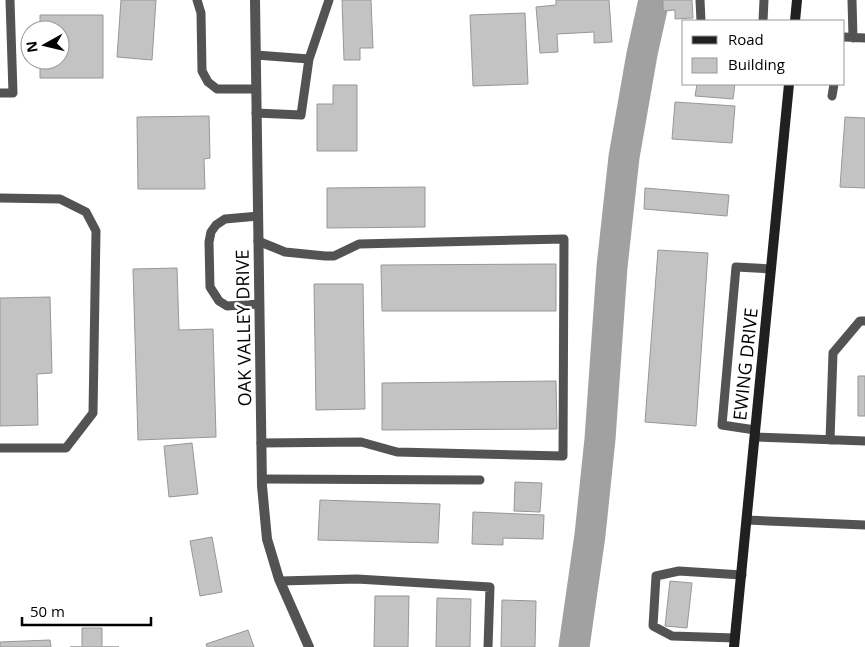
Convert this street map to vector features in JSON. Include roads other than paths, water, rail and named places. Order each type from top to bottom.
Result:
[{"type":"main road","points":[[795,20],[797,0]]},
{"type":"main road","name":"EWING DRIVE","points":[[735,643],[789,85]]},
{"type":"street","name":"OAK VALLEY DRIVE","points":[[255,0],[261,443],[267,539],[280,580],[309,647]]},
{"type":"lane","points":[[0,93],[13,93],[10,0]]},
{"type":"lane","points":[[198,0],[201,13],[202,71],[208,82],[217,89],[256,89]]},
{"type":"lane","points":[[256,113],[301,115],[309,58],[329,0]]},
{"type":"lane","points":[[700,0],[701,20]]},
{"type":"lane","points":[[762,20],[764,0]]},
{"type":"lane","points":[[852,0],[848,37],[865,38]]},
{"type":"lane","points":[[256,56],[309,58]]},
{"type":"lane","points":[[832,96],[834,85]]},
{"type":"lane","points":[[0,198],[60,198],[86,212],[96,230],[93,413],[66,448],[0,448]]},
{"type":"lane","points":[[258,216],[226,219],[216,225],[211,232],[208,242],[210,287],[219,301],[227,306],[259,304]]},
{"type":"lane","points":[[258,241],[285,252],[334,256],[358,244],[564,239],[563,456],[396,452],[361,442],[261,443]]},
{"type":"lane","points":[[771,269],[736,267],[722,425],[755,433],[830,440],[865,441]]},
{"type":"lane","points":[[830,440],[833,353],[860,321],[865,321]]},
{"type":"lane","points":[[262,479],[480,480]]},
{"type":"lane","points":[[747,520],[865,525]]},
{"type":"lane","points":[[735,643],[672,636],[653,626],[656,576],[679,571],[742,575]]},
{"type":"lane","points":[[280,580],[357,580],[490,587],[488,647]]},
{"type":"waterway","points":[[574,647],[590,535],[600,439],[612,267],[624,157],[642,54],[654,0]]}]
